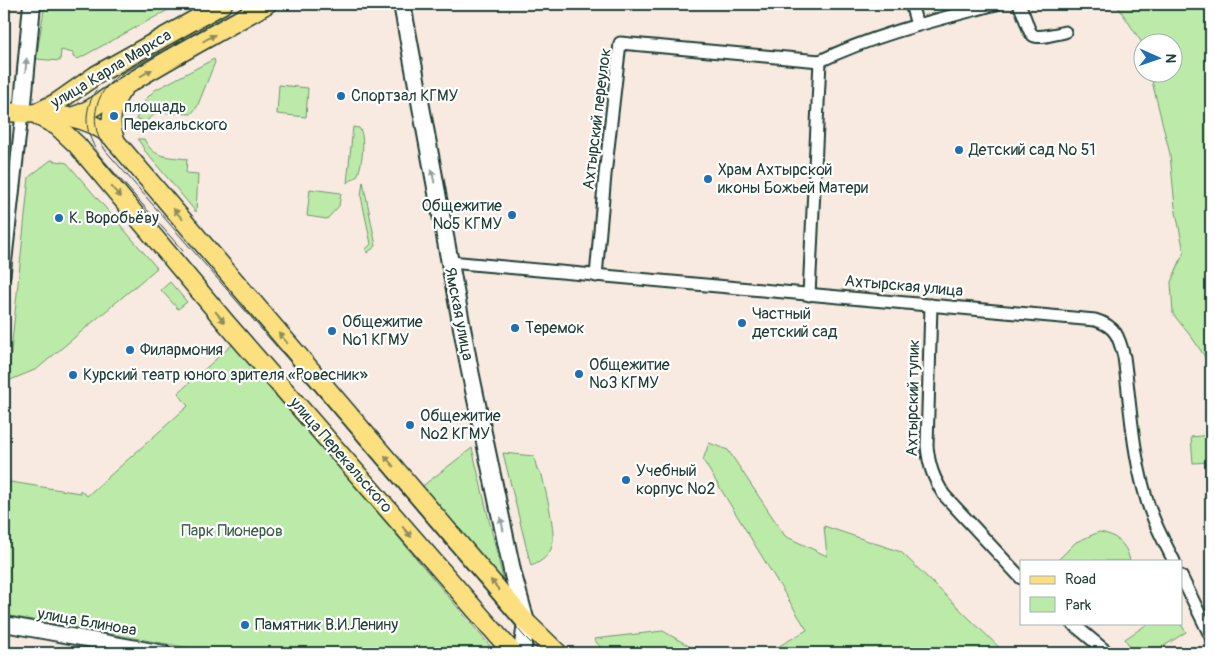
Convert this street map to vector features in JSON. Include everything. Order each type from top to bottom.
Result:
[{"type":"main road","points":[[22,114],[32,4]]},
{"type":"main road","name":"улица Карла Маркса","points":[[22,114],[44,110],[96,75],[222,4]]},
{"type":"main road","name":"улица Карла Маркса","points":[[72,116],[92,108],[127,85],[267,4]]},
{"type":"main road","name":"Ямская улица","points":[[402,4],[470,371],[513,575],[526,622]]},
{"type":"main road","points":[[85,154],[75,137],[72,116],[78,98],[96,75]]},
{"type":"main road","points":[[116,142],[112,130],[112,115],[118,95],[127,85]]},
{"type":"main road","points":[[4,112],[72,116]]},
{"type":"main road","name":"улица Перекальского","points":[[22,114],[41,118],[57,126],[85,154],[227,324],[513,653]]},
{"type":"main road","name":"улица Перекальского","points":[[72,116],[95,125],[116,142],[526,622],[558,653]]},
{"type":"main road","points":[[522,653],[526,622]]},
{"type":"street","points":[[911,4],[917,25]]},
{"type":"street","name":"Ахтырский переулок","points":[[596,276],[620,43],[820,61],[846,49],[917,25],[996,4]]},
{"type":"street","points":[[1019,4],[1033,36],[1039,38],[1065,32]]},
{"type":"street","points":[[809,295],[820,61]]},
{"type":"street","points":[[4,274],[22,114]]},
{"type":"street","name":"Ахтырская улица","points":[[450,262],[1104,322],[1113,329],[1120,341],[1124,357],[1138,466],[1144,491],[1155,522],[1174,560]]},
{"type":"street","name":"Ахтырский тупик","points":[[932,305],[927,446],[929,465],[944,495],[1020,577]]},
{"type":"street","points":[[1182,578],[1211,637]]},
{"type":"street","name":"улица Блинова","points":[[4,624],[164,653]]},
{"type":"street","points":[[1073,624],[1108,653]]},
{"type":"green space","points":[[45,4],[179,4],[78,59],[73,57],[73,53],[61,50],[60,61],[36,59]]},
{"type":"green space","points":[[1113,4],[1211,4],[1211,366],[1173,314],[1171,282],[1184,252],[1175,207],[1170,154],[1152,82],[1182,82],[1182,32],[1135,32],[1117,5]]},
{"type":"green space","points":[[214,59],[215,62],[197,107],[191,114],[158,112],[146,121],[136,119],[146,99],[155,90]]},
{"type":"green space","points":[[279,85],[308,88],[306,117],[277,114]]},
{"type":"green space","points":[[353,127],[359,128],[361,132],[362,152],[359,172],[357,176],[347,183]]},
{"type":"green space","points":[[138,139],[144,139],[152,150],[157,153],[167,157],[187,159],[186,173],[198,174],[196,212],[145,151]]},
{"type":"green space","points":[[51,160],[67,163],[157,268],[37,369],[8,381],[29,177]]},
{"type":"green space","points":[[363,181],[376,246],[367,253],[366,249],[371,244],[361,196]]},
{"type":"green space","points":[[310,189],[341,193],[339,206],[327,219],[307,216]]},
{"type":"green space","points":[[170,282],[187,302],[178,309],[161,290]]},
{"type":"green space","name":"Парк Пионеров","points":[[233,344],[237,346],[496,653],[218,653],[4,615],[4,481],[80,493],[80,490],[87,496],[188,406],[178,393]]},
{"type":"green space","points":[[1211,435],[1211,462],[1193,463],[1191,437]]},
{"type":"green space","points":[[709,443],[728,450],[785,536],[827,556],[824,526],[901,552],[1005,653],[767,653],[807,630],[703,460]]},
{"type":"green space","points":[[472,448],[504,583],[420,488]]},
{"type":"green space","points":[[503,453],[534,456],[537,470],[542,475],[552,524],[553,542],[545,558],[531,566]]},
{"type":"green space","points":[[1099,532],[1105,533],[1123,545],[1130,560],[1058,560],[1076,542]]},
{"type":"green space","points":[[1148,624],[1181,624],[1186,632],[1153,653],[1134,653],[1125,639]]},
{"type":"green space","points":[[663,631],[701,653],[605,653],[594,639]]},
{"type":"tram line","points":[[247,4],[119,75],[110,83],[103,91],[96,110],[95,121],[100,141],[106,151],[304,378],[524,636],[541,653]]},
{"type":"tram line","points":[[96,90],[87,115],[88,132],[95,148],[183,251]]},
{"type":"place","name":"Спортзал КГМУ","points":[[341,96]]},
{"type":"place","name":"площадь Перекальского","points":[[114,116]]},
{"type":"place","name":"Детский сад № 51","points":[[959,150]]},
{"type":"place","name":"Храм Ахтырской иконы Божьей Матери","points":[[708,179]]},
{"type":"place","name":"Общежитие №5 КГМУ","points":[[512,215]]},
{"type":"place","name":"К. Воробьёву","points":[[59,218]]},
{"type":"place","name":"Частный детский сад","points":[[742,323]]},
{"type":"place","name":"Теремок","points":[[515,328]]},
{"type":"place","name":"Общежитие №1 КГМУ","points":[[332,331]]},
{"type":"place","name":"Филармония","points":[[130,350]]},
{"type":"place","name":"Общежитие №3 КГМУ","points":[[579,374]]},
{"type":"place","name":"Курский театр юного зрителя «Ровесник»","points":[[73,375]]},
{"type":"place","name":"Общежитие №2 КГМУ","points":[[410,425]]},
{"type":"place","name":"Учебный корпус №2","points":[[626,480]]},
{"type":"place","name":"Памятник В.И.Ленину","points":[[245,625]]}]
